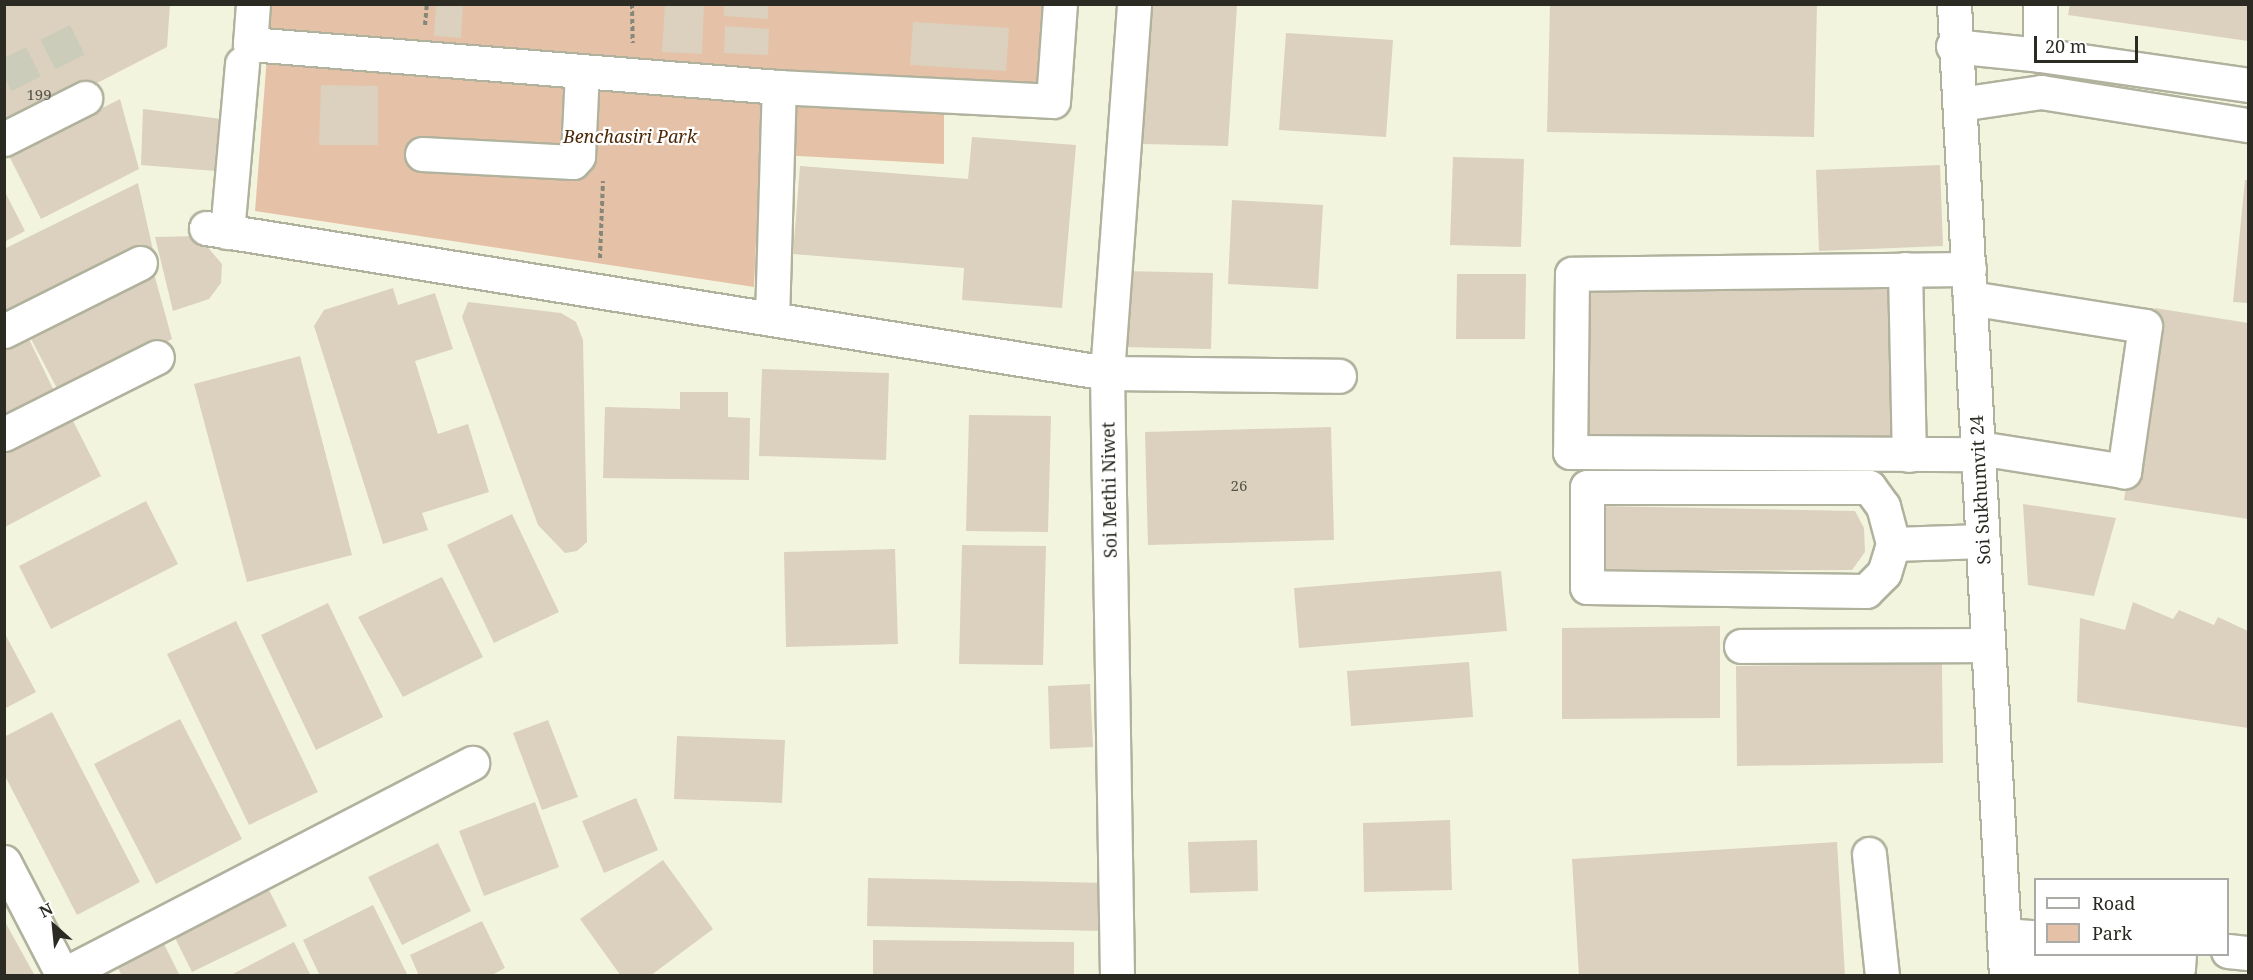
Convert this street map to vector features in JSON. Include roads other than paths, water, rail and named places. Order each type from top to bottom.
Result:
[{"type":"street","points":[[253,4],[250,44],[778,87],[1053,101],[1060,4]]},
{"type":"street","name":"Soi Methi Niwet","points":[[1117,975],[1107,373],[1134,4]]},
{"type":"street","name":"Soi Sukhumvit 24","points":[[1954,4],[1953,45],[1960,104],[1988,645],[2013,952]]},
{"type":"street","points":[[2040,4],[2040,55]]},
{"type":"street","points":[[1953,45],[2248,85]]},
{"type":"street","points":[[242,64],[216,230],[1107,373],[1339,376]]},
{"type":"street","points":[[422,154],[573,162],[578,156],[582,72]]},
{"type":"street","points":[[772,319],[778,87]]},
{"type":"street","points":[[1960,104],[2041,92],[2248,125]]},
{"type":"street","points":[[4,139],[85,98]]},
{"type":"street","points":[[4,331],[140,263]]},
{"type":"street","points":[[1905,269],[1909,455]]},
{"type":"street","points":[[1905,269],[2145,326],[2124,471],[1978,451],[1909,455],[1570,452],[1572,274],[1905,269]]},
{"type":"street","points":[[4,434],[157,357]]},
{"type":"street","points":[[1587,487],[1869,487],[1883,506],[1893,544],[1884,573],[1866,591],[1587,587],[1587,487]]},
{"type":"street","points":[[1893,544],[1983,542]]},
{"type":"street","points":[[1741,646],[1988,645]]},
{"type":"street","points":[[4,862],[63,975],[472,763]]},
{"type":"street","points":[[1869,854],[1882,975]]},
{"type":"street","points":[[2229,951],[2248,953]]},
{"type":"street","points":[[2013,952],[2034,954]]},
{"type":"street","points":[[2054,956],[2178,968],[2179,956]]},
{"type":"tunnel","points":[[4,76],[80,38]]},
{"type":"park label","name":"Benchasiri Park","points":[[630,136]]}]
